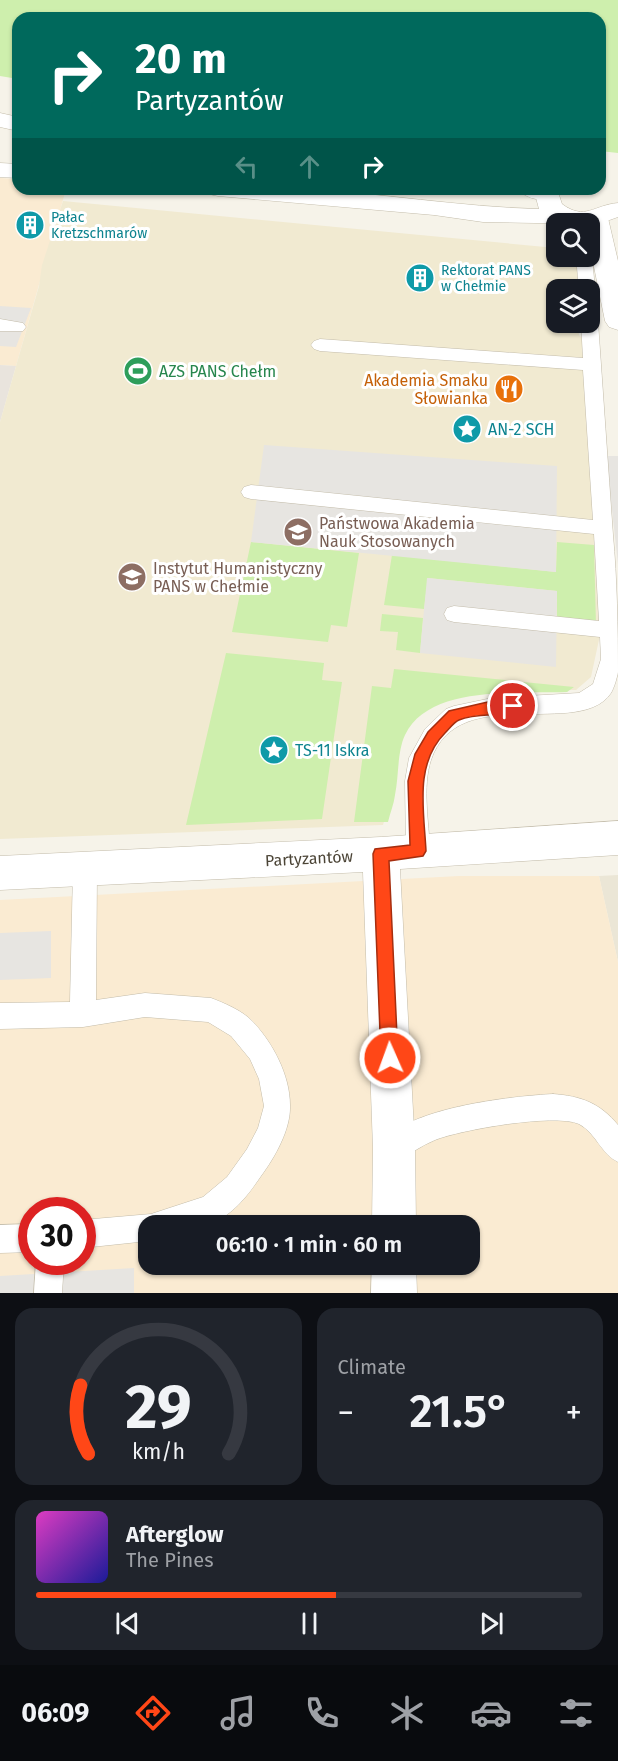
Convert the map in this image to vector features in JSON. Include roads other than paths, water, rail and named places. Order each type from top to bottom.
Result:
[{"type":"street","points":[[286,195],[434,208],[483,215],[580,203],[618,321]]},
{"type":"street","name":"Partyzantów","points":[[0,873],[399,853],[618,838]]},
{"type":"street","points":[[394,1215],[399,853]]},
{"type":"street","points":[[394,1275],[394,1293]]},
{"type":"lane","points":[[399,853],[420,758],[433,736],[454,715],[492,707],[583,702],[602,689],[612,659],[590,333]]},
{"type":"lane","points":[[320,345],[591,365]]},
{"type":"lane","points":[[251,492],[604,528]]},
{"type":"lane","points":[[454,614],[610,630]]},
{"type":"lane","points":[[83,1014],[85,870]]},
{"type":"lane","points":[[0,1016],[83,1014],[145,1005],[211,1010],[240,1027],[259,1050],[272,1077],[277,1106],[271,1132],[257,1159],[237,1187],[212,1208],[193,1215]]},
{"type":"lane","points":[[394,1148],[435,1126],[470,1117],[562,1107],[583,1112],[603,1128],[618,1148]]},
{"type":"lane","points":[[96,1233],[138,1228]]},
{"type":"lane","points":[[0,1239],[18,1238]]},
{"type":"lane","points":[[48,1293],[49,1275]]},
{"type":"place","name":"Pałac Kretzschmarów","points":[[30,225]]},
{"type":"place","name":"Rektorat PANS w Chełmie","points":[[420,278]]},
{"type":"place","name":"AZS PANS Chełm","points":[[138,371]]},
{"type":"place","name":"Akademia Smaku Słowianka","points":[[509,389]]},
{"type":"place","name":"AN-2 SCH","points":[[467,429]]},
{"type":"place","name":"Państwowa Akademia Nauk Stosowanych","points":[[298,532]]},
{"type":"place","name":"Instytut Humanistyczny PANS w Chełmie","points":[[132,577]]},
{"type":"place","name":"TS-11 Iskra","points":[[274,750]]}]
